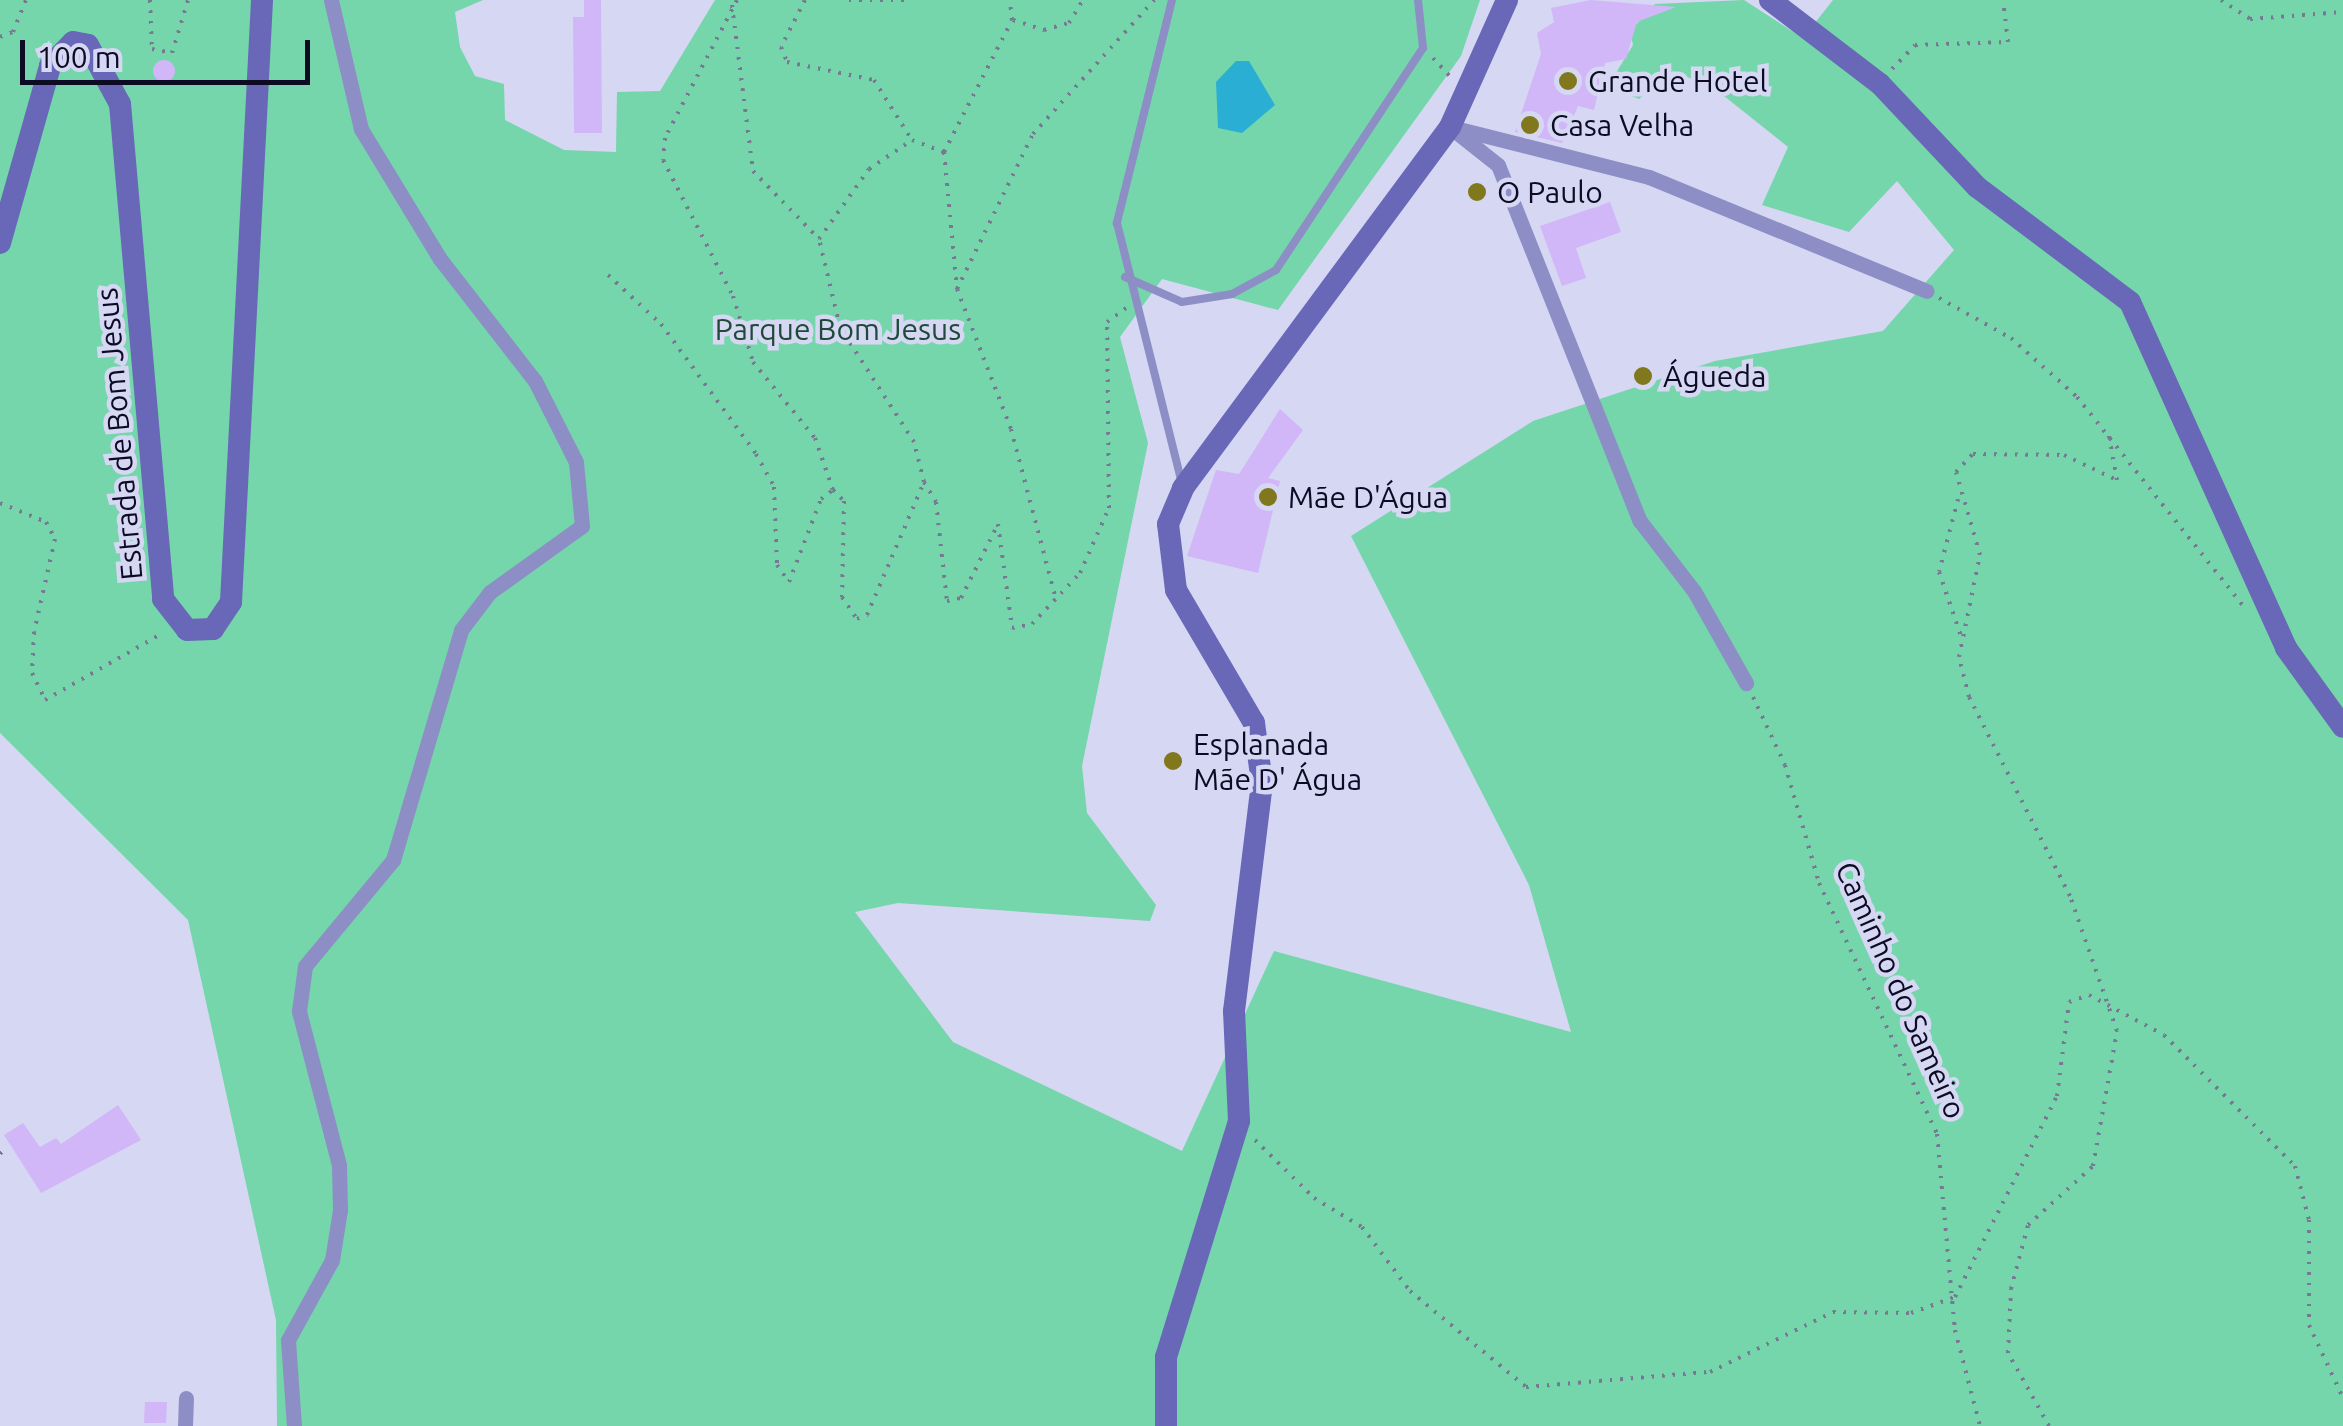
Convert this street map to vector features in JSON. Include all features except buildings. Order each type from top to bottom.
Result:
[{"type":"main road","points":[[179,622],[213,629],[231,602],[262,0]]},
{"type":"main road","points":[[1166,1426],[1166,1356],[1239,1120],[1234,1011],[1261,756],[1254,722],[1176,590],[1167,538],[1183,488],[1450,126],[1507,0]]},
{"type":"main road","points":[[1770,0],[1880,84],[1977,187],[2130,302],[2286,648],[2343,727]]},
{"type":"main road","name":"Estrada de Bom Jesus","points":[[0,243],[50,66],[74,42],[88,45],[120,104],[155,530],[164,599],[179,622]]},
{"type":"street","points":[[294,1426],[288,1340],[332,1260],[340,1210],[338,1165],[299,1011],[305,966],[393,860],[461,630],[490,592],[582,526],[576,462],[536,381],[440,259],[360,128],[331,0]]},
{"type":"street","points":[[1450,126],[1649,177],[1926,291]]},
{"type":"street","points":[[1450,126],[1498,165],[1640,522],[1694,590],[1746,683]]},
{"type":"street","points":[[185,1426],[186,1398]]},
{"type":"lane","points":[[1172,0],[1124,175],[1116,224],[1124,277],[1145,326],[1183,488]]},
{"type":"lane","points":[[1124,277],[1182,302],[1232,294],[1276,270],[1423,48],[1418,0]]},
{"type":"path","points":[[0,37],[13,32],[26,0]]},
{"type":"path","points":[[150,0],[152,49],[172,53],[188,0]]},
{"type":"path","points":[[805,0],[786,29],[787,62],[874,80],[912,140],[944,152]]},
{"type":"path","points":[[849,0],[904,0]]},
{"type":"path","points":[[1010,0],[1012,20],[944,152],[958,289],[1011,429],[1056,601]]},
{"type":"path","points":[[1012,20],[1044,30],[1068,23],[1083,0]]},
{"type":"path","points":[[958,289],[1033,134],[1154,0]]},
{"type":"path","points":[[1880,84],[1915,45],[2008,42],[2003,0]]},
{"type":"path","points":[[2221,0],[2250,19],[2343,12]]},
{"type":"path","points":[[734,2],[754,172],[820,239],[840,328],[914,442],[924,482],[936,502],[946,601],[958,602],[998,524],[1007,621],[1032,624],[1056,601],[1097,545],[1109,508],[1107,322],[1132,308],[1145,326]]},
{"type":"path","points":[[734,2],[665,138],[663,160],[733,296],[753,362],[815,438],[846,515],[842,597],[857,619],[867,615],[924,482]]},
{"type":"path","points":[[1423,48],[1465,92]]},
{"type":"path","points":[[820,239],[869,169],[912,140]]},
{"type":"path","points":[[608,275],[661,324],[756,454],[774,487],[777,565],[789,582],[814,512],[833,490]]},
{"type":"path","points":[[1926,291],[2011,338],[2109,436],[2250,613]]},
{"type":"path","points":[[1962,636],[1980,555],[1958,498],[1956,472],[1973,454],[2064,455],[2117,480],[2109,436]]},
{"type":"path","points":[[1958,498],[1939,572],[1962,636],[1969,697],[2070,896],[2109,1001],[2116,1046],[2093,1166],[2028,1225],[2012,1289],[2008,1353],[2049,1426]]},
{"type":"path","points":[[0,503],[46,522],[54,539],[34,632],[32,674],[45,700],[179,622]]},
{"type":"path","name":"Caminho do Sameiro","points":[[1746,683],[1785,765],[1819,883],[1937,1134],[1955,1297],[1980,1426]]},
{"type":"path","points":[[1239,1120],[1314,1198],[1362,1227],[1410,1291],[1526,1387],[1710,1372],[1833,1312],[1911,1313],[1955,1297],[2058,1096],[2068,1002],[2109,1001],[2164,1035],[2295,1166],[2309,1220],[2309,1325],[2343,1398]]},
{"type":"green space","name":"Parque Bom Jesus","points":[[0,0],[483,0],[455,12],[460,47],[475,76],[504,84],[505,120],[564,150],[616,152],[617,92],[660,91],[715,0],[1480,0],[1461,56],[1278,310],[1162,279],[1120,337],[1148,443],[1082,766],[1087,813],[1156,905],[1150,921],[898,903],[855,912],[953,1042],[1182,1151],[1274,951],[1571,1032],[1529,885],[1351,536],[1533,421],[1715,361],[1883,331],[1954,250],[1897,181],[1849,232],[1762,205],[1788,147],[1714,88],[1673,71],[1639,99],[1608,86],[1633,45],[1630,31],[1655,4],[1744,0],[1803,38],[1833,0],[2343,0],[2343,1426],[277,1426],[276,1320],[188,920],[0,733]]},
{"type":"water","points":[[1236,61],[1249,61],[1275,105],[1242,133],[1218,128],[1216,82]]},
{"type":"place","name":"Grande Hotel","points":[[1568,81]]},
{"type":"place","name":"Casa Velha","points":[[1530,125]]},
{"type":"place","name":"O Paulo","points":[[1477,192]]},
{"type":"place","name":"Águeda","points":[[1643,376]]},
{"type":"place","name":"Mãe D'Água","points":[[1268,497]]},
{"type":"place","name":"Esplanada Mãe D' Água","points":[[1173,761]]}]
